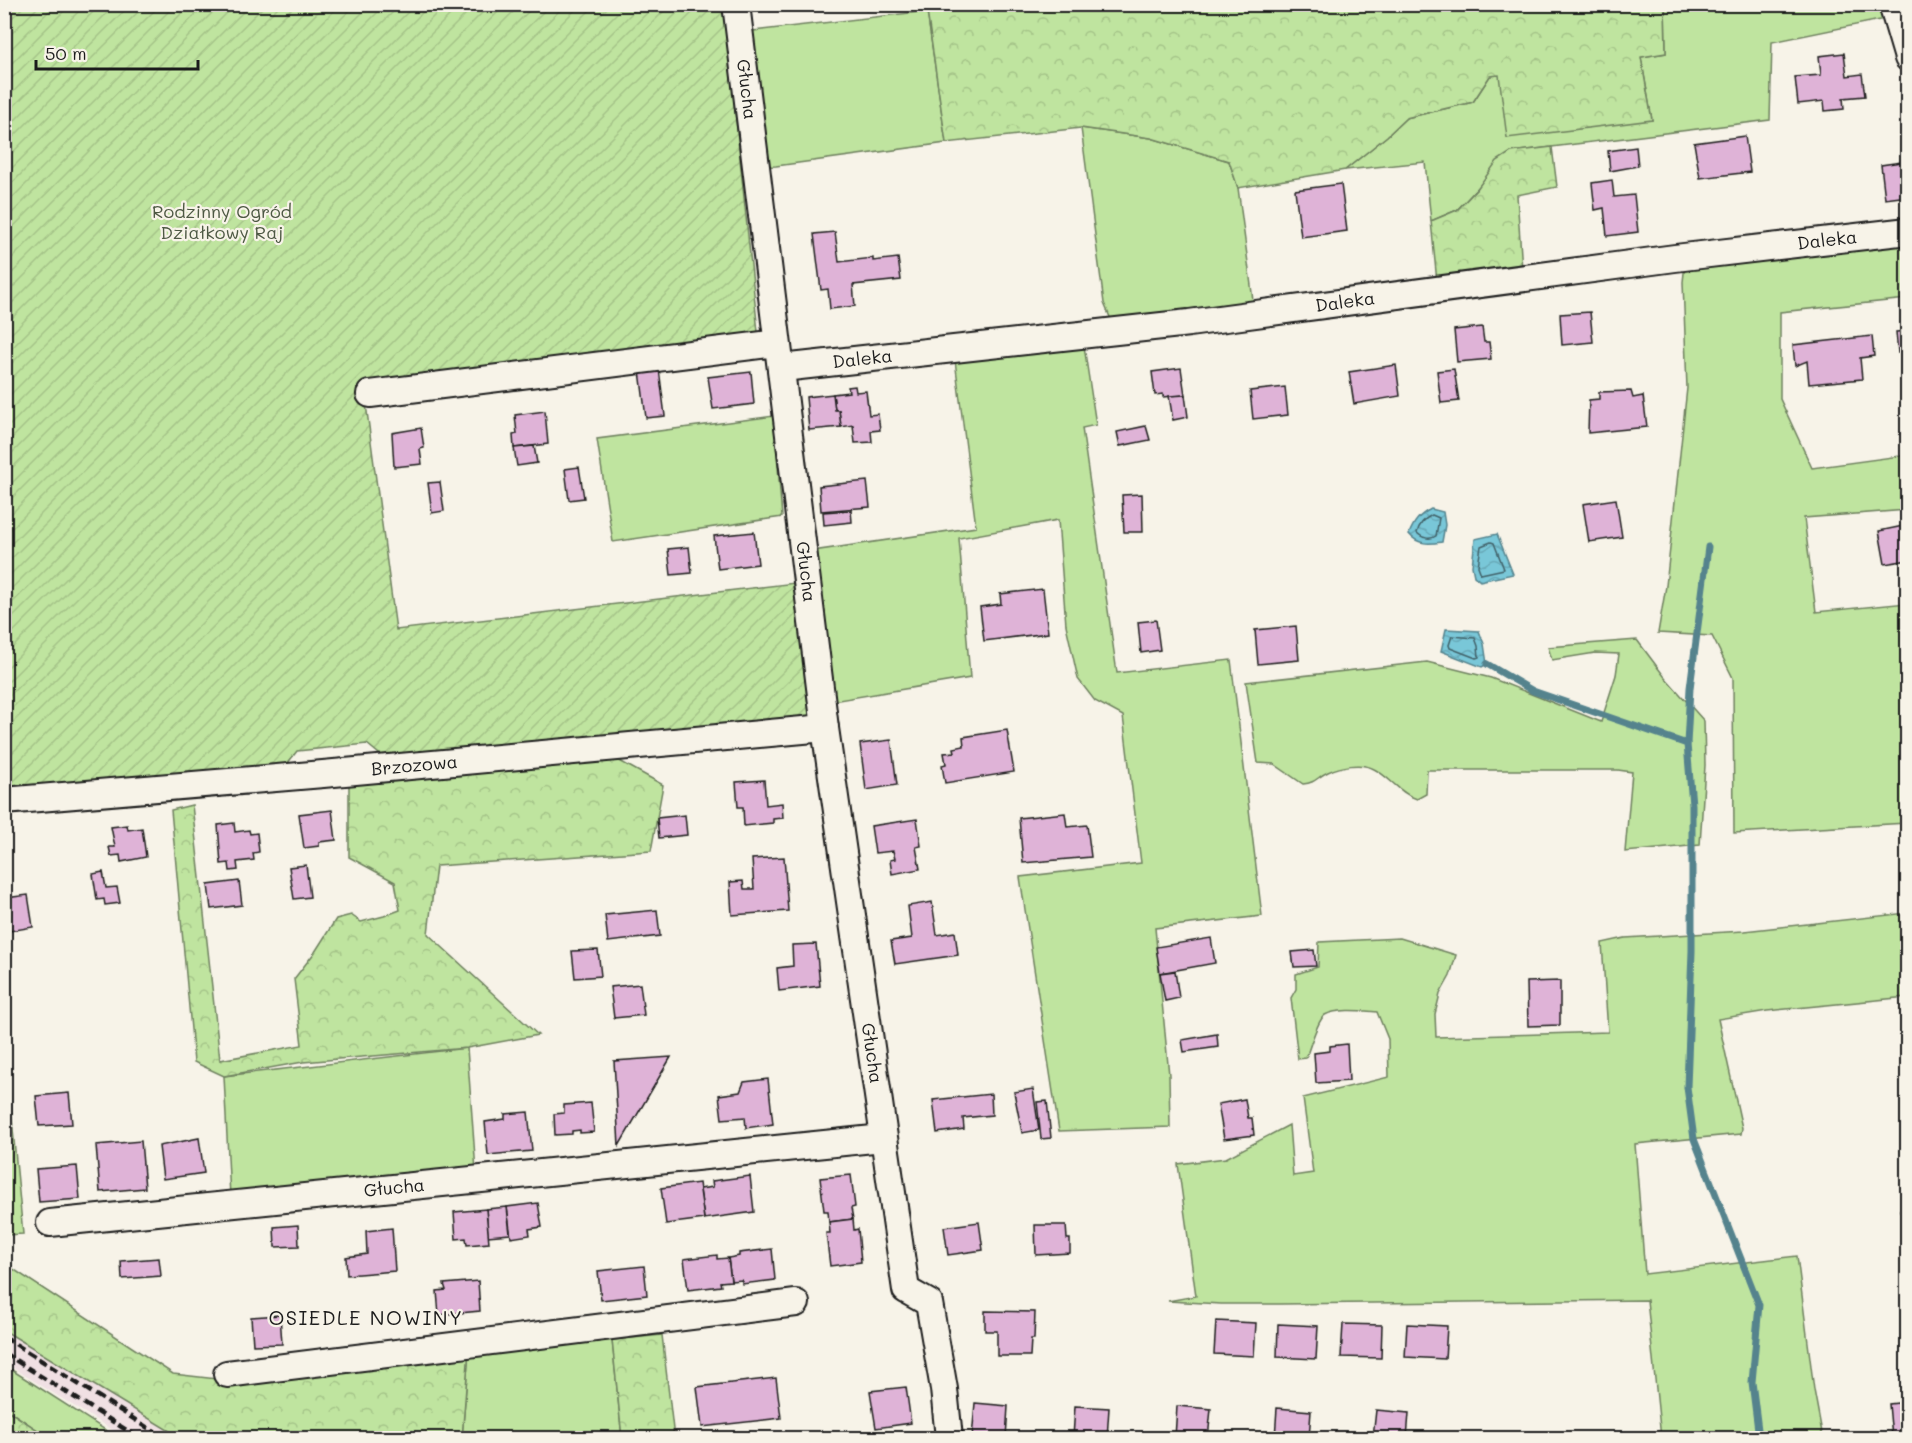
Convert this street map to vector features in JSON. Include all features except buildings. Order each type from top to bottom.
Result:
[{"type":"street","name":"Głucha","points":[[735,4],[825,728],[883,1138],[906,1290],[929,1303],[944,1389],[949,1438]]},
{"type":"street","points":[[1892,4],[1908,58]]},
{"type":"street","name":"Daleka","points":[[370,394],[779,356],[1189,323],[1663,260],[1908,231]]},
{"type":"street","name":"Brzozowa","points":[[4,801],[825,728]]},
{"type":"street","name":"Głucha","points":[[50,1223],[883,1138]]},
{"type":"street","points":[[227,1374],[796,1303]]},
{"type":"shaded area","points":[[4,1331],[181,1438],[125,1438],[5,1363]]},
{"type":"green space","points":[[979,4],[1665,5],[1666,53],[1641,57],[1652,120],[1507,138],[1499,75],[1490,76],[1473,102],[1406,118],[1345,170],[1238,188],[1229,161],[1151,138],[1081,128],[946,143],[927,11]]},
{"type":"green space","name":"Rodzinny Ogród Działkowy Raj","points":[[5,5],[724,5],[758,332],[503,368],[366,404],[396,630],[795,583],[815,723],[390,763],[367,744],[297,751],[284,768],[5,794]]},
{"type":"green space","points":[[1665,5],[1881,5],[1885,19],[1772,42],[1770,120],[1511,152],[1457,210],[1431,221],[1425,162],[1345,170],[1406,118],[1473,102],[1490,76],[1499,74],[1652,120],[1641,57],[1666,53]]},
{"type":"green space","points":[[927,11],[946,143],[755,167],[744,32]]},
{"type":"green space","points":[[1081,128],[1151,138],[1229,161],[1238,188],[1254,308],[1112,322],[1104,303]]},
{"type":"green space","points":[[1552,147],[1557,187],[1517,195],[1522,270],[1437,282],[1431,221],[1457,210],[1477,189],[1497,161],[1511,152]]},
{"type":"green space","points":[[1907,238],[1907,299],[1780,312],[1780,399],[1812,468],[1907,455],[1907,510],[1804,518],[1816,612],[1907,603],[1907,659],[1903,660],[1908,726],[1907,823],[1734,833],[1733,678],[1712,636],[1658,633],[1666,586],[1687,388],[1683,282],[1685,264]]},
{"type":"green space","points":[[1084,346],[1096,425],[1082,428],[1117,673],[1231,660],[1262,916],[1155,928],[1169,1075],[1170,1127],[1059,1131],[1020,877],[1141,863],[1123,716],[1095,701],[1078,679],[1066,625],[1058,520],[959,538],[970,678],[833,701],[813,551],[976,527],[955,360]]},
{"type":"green space","points":[[774,416],[782,517],[613,542],[597,439]]},
{"type":"green space","points":[[1637,640],[1664,676],[1704,721],[1705,765],[1700,845],[1625,852],[1632,772],[1618,770],[1427,770],[1426,794],[1417,799],[1405,793],[1380,772],[1369,767],[1357,765],[1339,768],[1303,784],[1274,764],[1258,763],[1246,682],[1427,662],[1491,678],[1601,722],[1616,675],[1619,654],[1595,653],[1552,660],[1548,647]]},
{"type":"green space","points":[[616,759],[663,785],[651,851],[436,866],[428,934],[538,1035],[467,1048],[303,1062],[224,1076],[194,1062],[171,810],[192,805],[220,1060],[302,1045],[294,979],[336,919],[351,915],[361,922],[400,910],[395,882],[349,857],[349,783]]},
{"type":"green space","points":[[1907,913],[1907,997],[1767,1011],[1718,1019],[1742,1128],[1741,1134],[1635,1144],[1645,1274],[1797,1256],[1814,1390],[1823,1438],[1661,1438],[1647,1300],[1280,1304],[1168,1301],[1196,1296],[1178,1164],[1226,1158],[1289,1125],[1293,1176],[1313,1173],[1303,1098],[1389,1077],[1388,1039],[1377,1012],[1343,1011],[1325,1015],[1317,1028],[1306,1058],[1298,1059],[1291,998],[1296,989],[1296,974],[1318,967],[1319,942],[1400,938],[1456,955],[1450,976],[1440,994],[1435,1014],[1436,1037],[1608,1032],[1602,943],[1625,938],[1744,931]]},
{"type":"green space","points":[[467,1048],[476,1171],[230,1197],[224,1076]]},
{"type":"green space","points":[[5,1088],[9,1088],[23,1234],[5,1235]]},
{"type":"green space","points":[[4,1263],[173,1374],[217,1379],[469,1350],[462,1438],[181,1438],[5,1331]]},
{"type":"green space","points":[[662,1335],[674,1438],[622,1438],[612,1340]]},
{"type":"green space","points":[[612,1340],[622,1438],[462,1438],[469,1350]]},
{"type":"green space","points":[[4,1365],[116,1438],[49,1438],[5,1408]]},
{"type":"green space","points":[[4,1408],[44,1434],[49,1438],[5,1438]]},
{"type":"water","points":[[1431,509],[1443,512],[1445,525],[1442,542],[1424,543],[1409,534],[1417,519]]},
{"type":"water","points":[[1497,534],[1513,574],[1480,581],[1474,576],[1472,566],[1475,539]]},
{"type":"water","points":[[1446,629],[1479,631],[1487,664],[1482,667],[1441,651]]},
{"type":"waterway","points":[[1708,547],[1690,688],[1687,744],[1692,805],[1692,951],[1687,1087],[1694,1139],[1759,1305],[1752,1382],[1758,1430],[1755,1438]]},
{"type":"waterway","points":[[1487,664],[1533,691],[1687,744]]},
{"type":"railway","points":[[4,1337],[164,1438]]},
{"type":"railway","points":[[4,1353],[139,1438]]},
{"type":"district","name":"OSIEDLE NOWINY","points":[[366,1318]]}]
